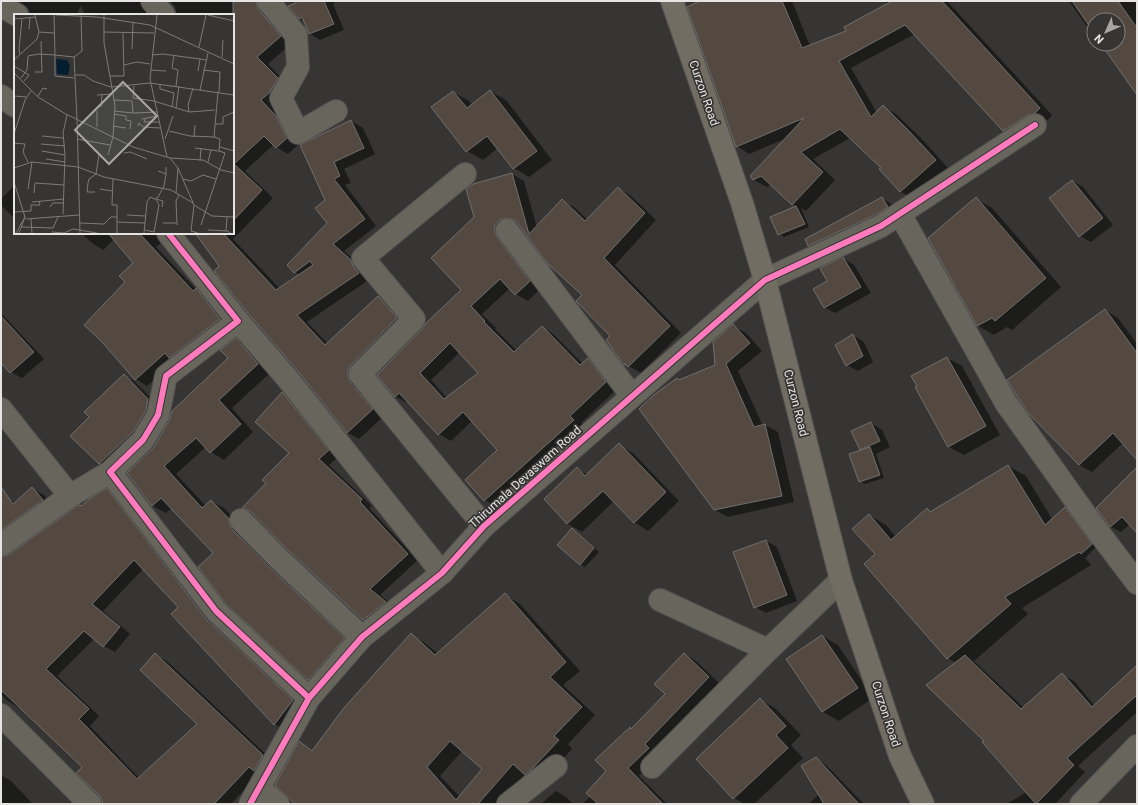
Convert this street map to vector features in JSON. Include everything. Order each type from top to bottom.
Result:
[{"type":"main road","name":"Curzon Road","points":[[672,1],[742,203],[765,280],[841,580],[900,756],[922,804]]},
{"type":"street","points":[[152,1],[163,14]]},
{"type":"street","points":[[268,1],[296,35],[298,67],[281,98],[298,133],[336,111]]},
{"type":"street","points":[[1,6],[15,14]]},
{"type":"street","points":[[1,96],[14,105]]},
{"type":"street","name":"Thirumala Devaswam Road","points":[[254,796],[309,698],[362,637],[442,573],[484,526],[765,280],[880,226],[1035,125]]},
{"type":"street","points":[[465,174],[363,258],[414,319],[360,374],[484,526]]},
{"type":"street","points":[[900,214],[1006,402],[1090,521],[1137,583]]},
{"type":"street","points":[[507,230],[632,396]]},
{"type":"street","points":[[169,234],[238,321],[287,378],[442,573]]},
{"type":"street","points":[[1,545],[70,496],[110,472],[143,440],[158,415],[166,376],[238,321]]},
{"type":"street","points":[[1,409],[70,496]]},
{"type":"street","points":[[110,472],[216,611],[309,698]]},
{"type":"street","points":[[241,520],[278,558],[362,637]]},
{"type":"street","points":[[652,767],[768,650],[841,580]]},
{"type":"street","points":[[660,600],[768,650]]},
{"type":"street","points":[[1,715],[90,804]]},
{"type":"street","points":[[1081,804],[1137,746]]},
{"type":"street","points":[[508,804],[556,766]]},
{"type":"street","points":[[254,796],[278,804]]},
{"type":"building","points":[[233,1],[256,1],[258,9],[281,36],[257,57],[278,78],[270,92],[261,100],[276,116],[287,138],[276,148],[264,136],[234,164],[234,14]]},
{"type":"building","points":[[295,1],[324,1],[334,24],[309,34],[302,17],[299,19],[288,6],[296,3]]},
{"type":"building","points":[[700,1],[782,1],[802,48],[846,31],[844,27],[892,1],[942,1],[1040,108],[1035,113],[1028,115],[1003,131],[905,25],[839,61],[871,117],[883,105],[936,160],[900,192],[879,169],[881,168],[840,129],[801,152],[823,172],[792,205],[761,176],[753,180],[750,176],[804,118],[736,147],[687,7]]},
{"type":"building","points":[[1072,1],[1118,1],[1126,12],[1086,12],[1086,21]]},
{"type":"building","points":[[1126,12],[1137,28],[1137,95],[1107,52],[1126,52]]},
{"type":"building","points":[[490,90],[537,151],[513,169],[487,136],[466,152],[431,107],[453,91],[467,108]]},
{"type":"building","points":[[351,120],[364,148],[334,162],[340,176],[334,179],[365,219],[333,244],[351,260],[353,266],[359,273],[297,315],[325,345],[378,296],[397,318],[351,365],[348,370],[350,382],[373,409],[347,433],[297,370],[214,271],[219,266],[196,234],[224,234],[276,290],[313,265],[310,261],[294,273],[287,265],[327,223],[315,208],[325,200],[300,145]]},
{"type":"building","points":[[234,164],[262,190],[234,220]]},
{"type":"building","points":[[512,173],[529,234],[562,199],[585,221],[618,187],[645,213],[604,258],[670,326],[628,367],[625,364],[624,365],[606,340],[610,336],[576,301],[582,295],[548,264],[517,222],[506,218],[499,220],[495,225],[497,237],[530,281],[515,295],[500,279],[471,306],[485,321],[484,322],[514,352],[542,326],[580,365],[588,358],[606,382],[570,416],[574,420],[484,501],[465,480],[497,450],[463,412],[438,435],[399,393],[395,397],[377,375],[423,328],[426,323],[461,290],[431,258],[474,217],[466,189],[473,184]],"holes":[[[450,343],[478,373],[444,399],[420,373]]]},
{"type":"building","points":[[1072,180],[1103,218],[1079,237],[1049,198]]},
{"type":"building","points":[[882,197],[888,207],[875,215],[808,246],[805,239]]},
{"type":"building","points":[[976,197],[1046,278],[995,321],[992,318],[977,326],[928,238]]},
{"type":"building","points":[[796,206],[805,224],[778,235],[770,217]]},
{"type":"building","points":[[109,234],[140,234],[193,291],[196,288],[220,319],[169,358],[165,353],[135,380],[102,342],[84,325],[125,282],[119,276],[133,263]]},
{"type":"building","points":[[843,257],[861,287],[824,308],[813,289],[827,281],[820,268]]},
{"type":"building","points":[[1105,309],[1137,353],[1137,460],[1113,433],[1079,465],[1028,413],[1007,380]]},
{"type":"building","points":[[1,316],[34,352],[10,373],[1,363]]},
{"type":"building","points":[[733,324],[750,343],[726,364],[754,427],[765,424],[782,496],[714,510],[639,409],[655,394],[677,378],[679,380],[715,365],[713,342]]},
{"type":"building","points":[[853,334],[863,356],[846,366],[835,345]]},
{"type":"building","points":[[236,338],[258,364],[219,400],[241,424],[210,453],[196,438],[164,466],[202,508],[211,500],[229,519],[232,529],[269,567],[345,638],[308,680],[225,603],[198,567],[213,553],[161,498],[152,506],[127,473],[154,447],[169,421],[172,411],[228,358],[220,350]]},
{"type":"building","points":[[947,357],[986,426],[948,447],[915,387],[917,386],[911,376]]},
{"type":"building","points":[[124,374],[148,399],[146,410],[133,432],[99,464],[70,436],[89,417],[84,412]]},
{"type":"building","points":[[282,392],[329,450],[319,459],[362,499],[360,502],[408,554],[370,589],[386,602],[363,620],[287,549],[250,511],[242,508],[266,483],[262,480],[289,453],[255,422]]},
{"type":"building","points":[[871,422],[880,441],[860,450],[851,431]]},
{"type":"building","points":[[619,443],[666,492],[634,523],[603,491],[567,524],[544,499],[577,467],[585,476]]},
{"type":"building","points":[[870,447],[880,475],[859,482],[849,454]]},
{"type":"building","points":[[1008,465],[1045,525],[1065,507],[1092,544],[1081,554],[1079,552],[1005,597],[1011,604],[947,659],[864,564],[875,554],[852,529],[869,514],[891,540],[927,508],[930,512]]},
{"type":"building","points":[[1137,467],[1137,533],[1122,517],[1110,527],[1096,508]]},
{"type":"building","points":[[1,487],[13,504],[32,487],[43,500],[1,530]]},
{"type":"building","points":[[107,488],[206,619],[293,700],[274,725],[171,614],[178,607],[134,560],[92,604],[120,627],[103,647],[84,631],[46,669],[89,709],[79,719],[137,779],[197,724],[140,670],[155,653],[263,755],[254,771],[249,767],[214,804],[102,804],[102,800],[99,795],[76,773],[82,767],[1,690],[1,557],[8,555],[77,506],[81,506],[89,499]]},
{"type":"building","points":[[572,528],[594,548],[580,565],[557,545]]},
{"type":"building","points":[[766,540],[787,595],[754,608],[733,552]]},
{"type":"building","points":[[505,593],[566,662],[550,677],[582,707],[554,736],[559,740],[531,770],[525,775],[513,764],[478,804],[295,804],[275,785],[299,741],[312,751],[343,709],[411,633],[435,655]],"holes":[[[450,741],[482,769],[456,800],[427,767]]]},
{"type":"building","points":[[822,635],[858,688],[822,712],[786,659]]},
{"type":"building","points":[[684,653],[709,677],[645,744],[649,748],[628,768],[663,804],[598,804],[586,793],[606,771],[595,760],[630,727],[631,729],[665,694],[654,684]]},
{"type":"building","points":[[965,655],[1021,709],[1062,673],[1092,707],[1137,665],[1137,695],[1067,758],[1074,765],[1036,804],[982,742],[984,741],[926,685]]},
{"type":"building","points":[[760,698],[786,726],[776,735],[788,748],[733,799],[696,759]]},
{"type":"building","points":[[816,757],[859,804],[824,804],[801,766]]},
{"type":"cycle path","points":[[250,804],[309,698],[362,637],[442,573],[484,526],[765,280],[881,226],[1035,125]]},
{"type":"cycle path","points":[[169,234],[238,321],[166,376],[158,415],[143,440],[110,472],[216,611],[309,698]]}]
